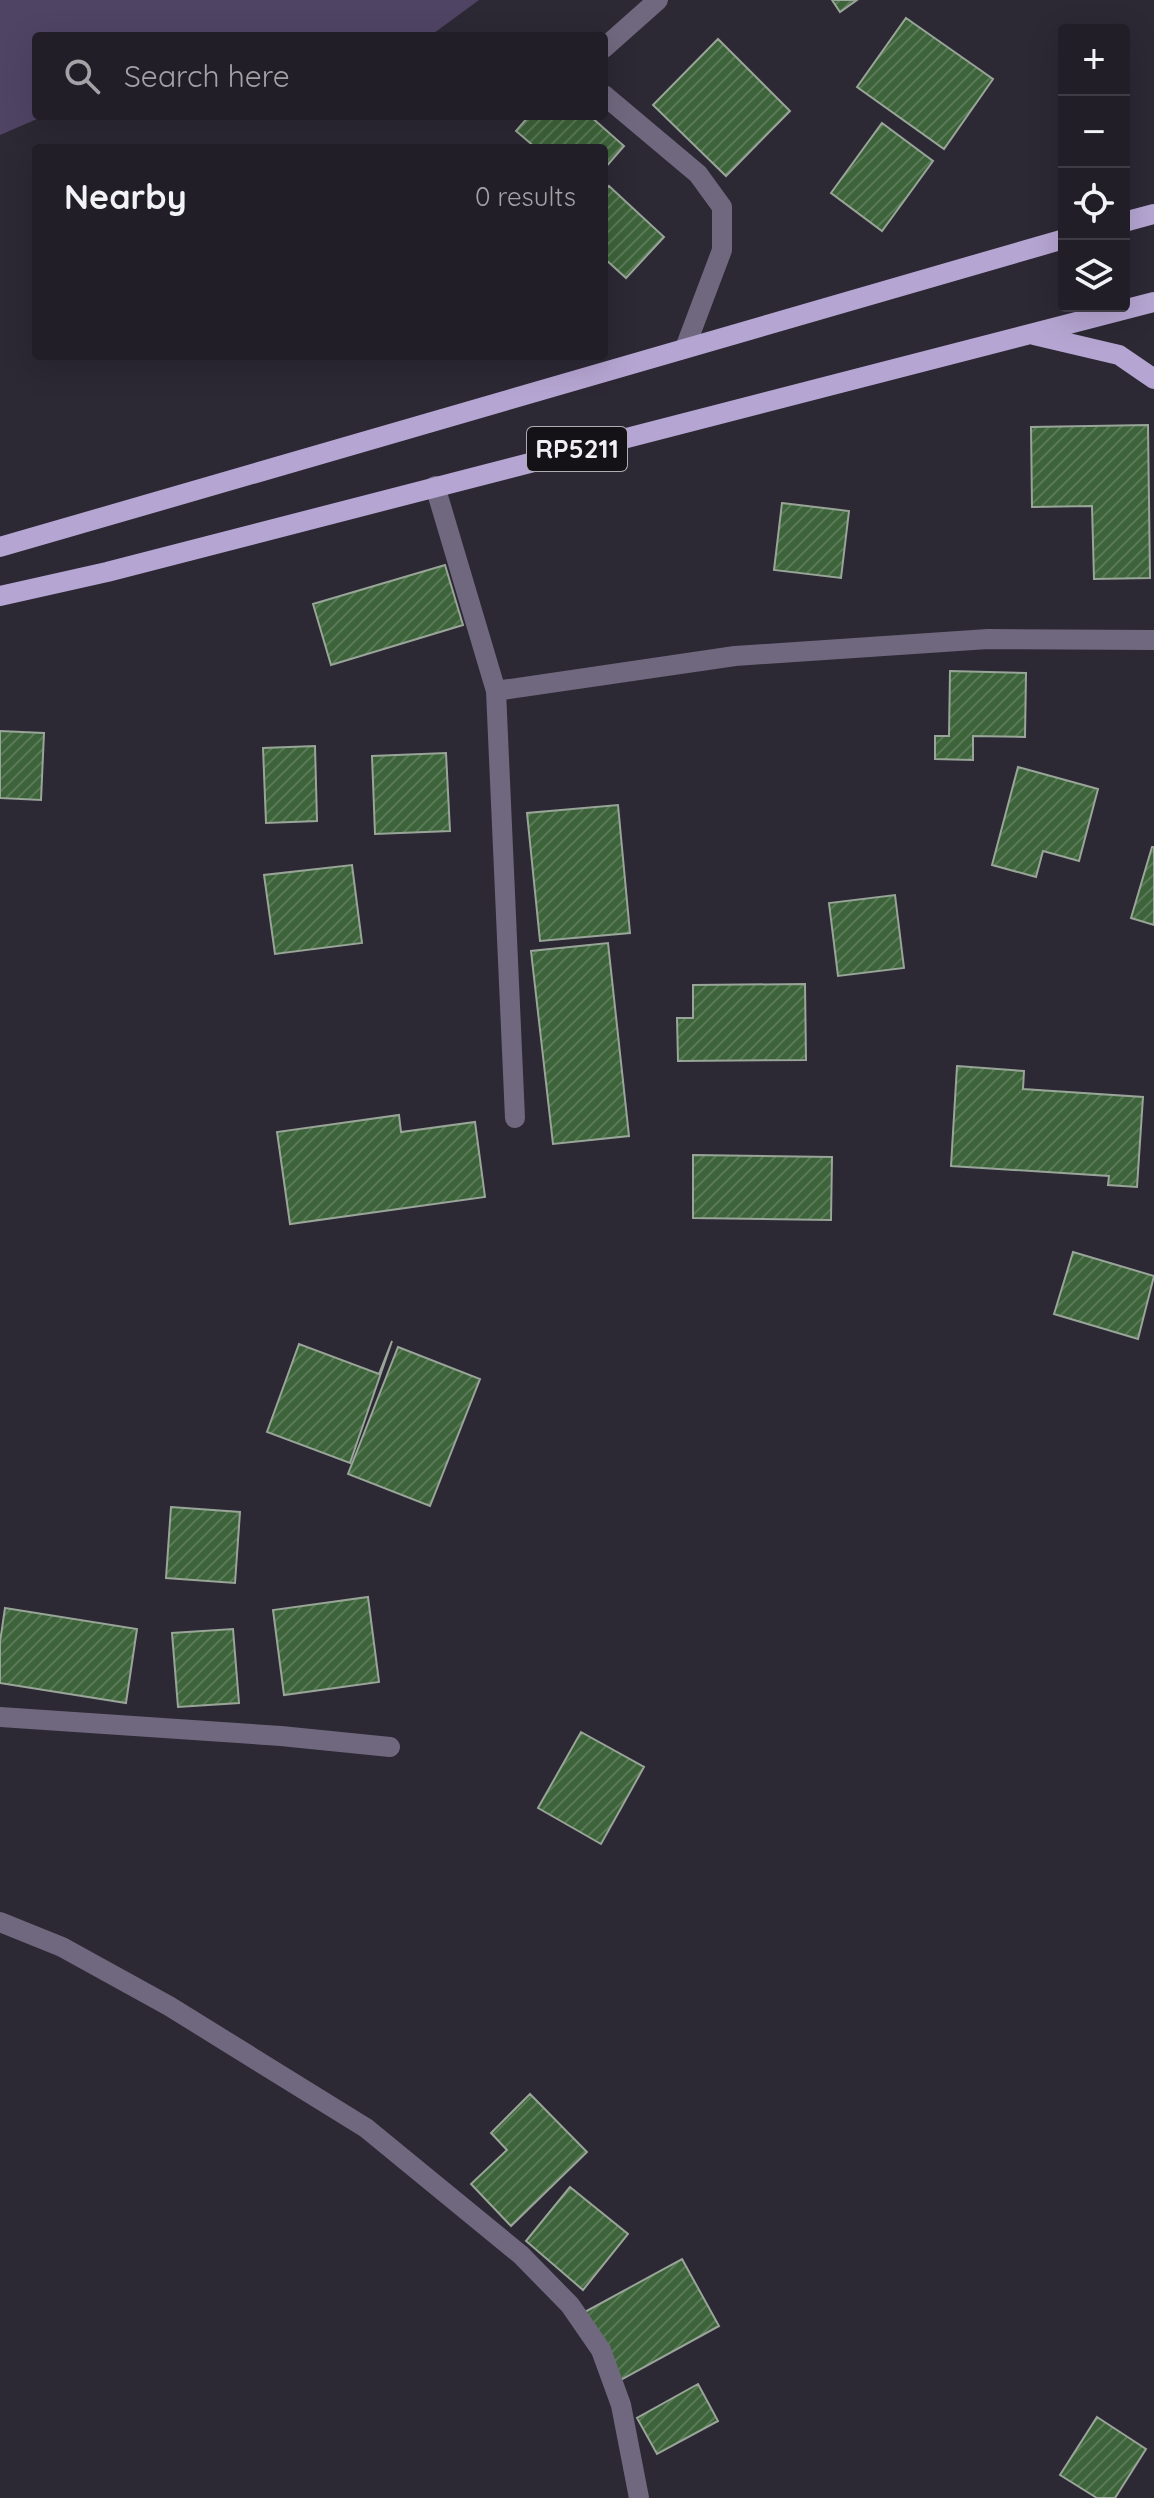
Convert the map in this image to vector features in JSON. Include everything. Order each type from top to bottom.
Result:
[{"type":"main road","points":[[1130,220],[1154,214]]},
{"type":"main road","name":"RP5211","points":[[0,547],[1061,240]]},
{"type":"main road","name":"RP5211","points":[[0,596],[107,572],[1154,302]]},
{"type":"main road","points":[[1027,334],[1119,355],[1154,379]]},
{"type":"street","points":[[608,44],[658,0]]},
{"type":"street","points":[[608,98],[698,174],[722,207],[722,250],[685,348]]},
{"type":"street","points":[[435,486],[496,691],[515,1118]]},
{"type":"street","points":[[496,691],[735,656],[988,639],[1154,640]]},
{"type":"street","points":[[0,1717],[281,1736],[390,1747]]},
{"type":"street","points":[[0,1922],[62,1947],[169,2006],[366,2128],[521,2255],[570,2305],[601,2350],[621,2405],[639,2498]]},
{"type":"shaded area","points":[[0,0],[479,0],[435,32],[32,32],[32,120],[35,120],[0,135]]},
{"type":"building","points":[[832,0],[857,0],[840,12]]},
{"type":"building","points":[[906,18],[993,79],[944,149],[857,87]]},
{"type":"building","points":[[718,39],[790,111],[726,176],[653,105]]},
{"type":"building","points":[[526,120],[595,120],[624,146],[608,164],[608,144],[531,144],[516,131]]},
{"type":"building","points":[[882,123],[933,161],[882,231],[831,193]]},
{"type":"building","points":[[608,187],[664,237],[626,278],[608,262]]},
{"type":"building","points":[[1148,425],[1150,578],[1094,579],[1092,506],[1032,507],[1031,427]]},
{"type":"building","points":[[782,503],[849,511],[841,578],[774,570]]},
{"type":"building","points":[[445,565],[463,625],[331,665],[313,604]]},
{"type":"building","points":[[950,671],[1026,673],[1025,737],[973,736],[973,760],[935,759],[935,736],[949,736]]},
{"type":"building","points":[[0,731],[44,733],[41,800],[0,798]]},
{"type":"building","points":[[315,746],[317,821],[266,823],[263,748]]},
{"type":"building","points":[[446,753],[450,831],[375,834],[372,756]]},
{"type":"building","points":[[1018,767],[1098,789],[1079,861],[1043,851],[1036,877],[992,865]]},
{"type":"building","points":[[618,805],[630,933],[540,941],[527,813]]},
{"type":"building","points":[[1154,847],[1154,925],[1131,918]]},
{"type":"building","points":[[352,865],[362,943],[275,954],[264,875]]},
{"type":"building","points":[[895,895],[904,968],[838,976],[829,903]]},
{"type":"building","points":[[608,943],[629,1136],[553,1144],[531,951]]},
{"type":"building","points":[[805,984],[806,1060],[678,1061],[677,1018],[693,1018],[693,985]]},
{"type":"building","points":[[957,1066],[1024,1071],[1023,1089],[1143,1097],[1137,1187],[1108,1185],[1109,1176],[951,1166]]},
{"type":"building","points":[[399,1115],[401,1132],[475,1122],[485,1197],[290,1224],[277,1132]]},
{"type":"building","points":[[693,1155],[832,1157],[831,1220],[693,1218]]},
{"type":"building","points":[[1073,1252],[1154,1276],[1138,1339],[1054,1314]]},
{"type":"building","points":[[392,1341],[350,1463],[267,1432],[299,1344],[379,1374]]},
{"type":"building","points":[[398,1347],[480,1379],[430,1506],[348,1474]]},
{"type":"building","points":[[171,1507],[240,1512],[235,1583],[166,1578]]},
{"type":"building","points":[[368,1597],[379,1682],[284,1695],[273,1610]]},
{"type":"building","points":[[5,1608],[137,1629],[126,1703],[0,1683],[0,1642]]},
{"type":"building","points":[[233,1629],[239,1703],[178,1707],[172,1633]]},
{"type":"building","points":[[581,1732],[644,1767],[601,1844],[538,1808]]},
{"type":"building","points":[[530,2094],[587,2152],[511,2226],[471,2184],[507,2150],[491,2133]]},
{"type":"building","points":[[570,2187],[628,2234],[583,2290],[526,2241]]},
{"type":"building","points":[[682,2259],[719,2326],[619,2381],[583,2313]]},
{"type":"building","points":[[698,2384],[718,2421],[657,2454],[637,2418]]},
{"type":"building","points":[[1097,2417],[1146,2449],[1115,2498],[1097,2498],[1060,2475]]}]
